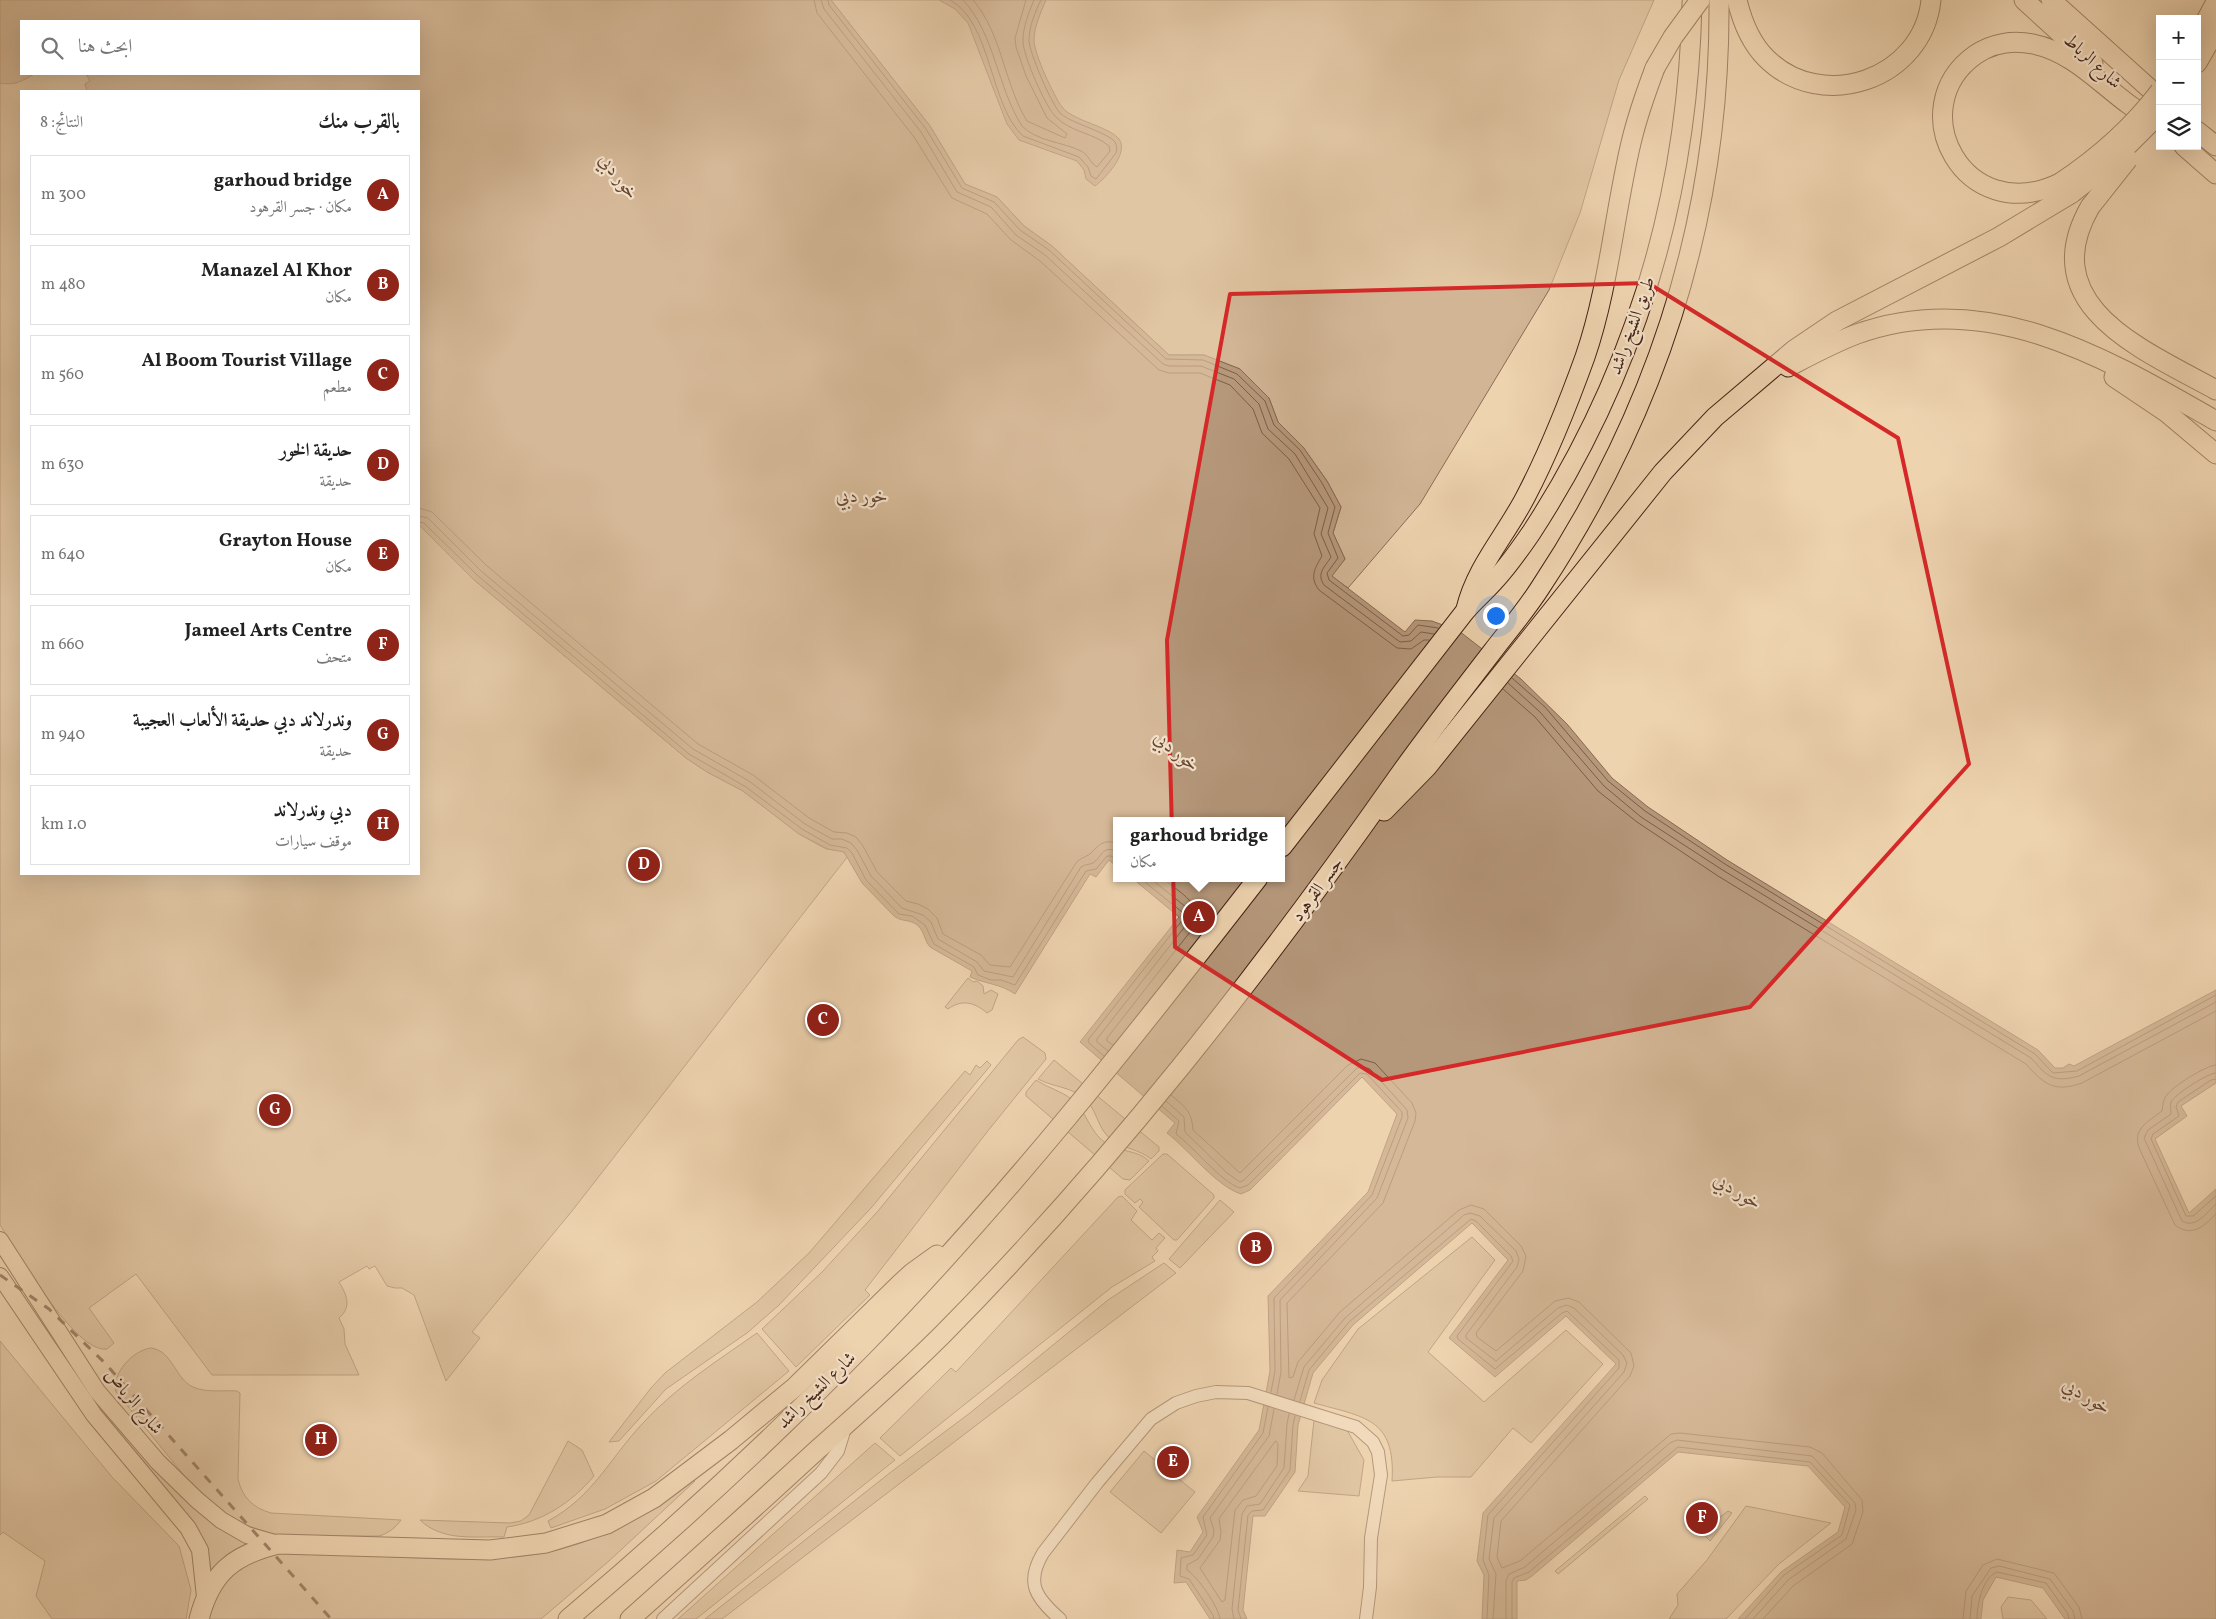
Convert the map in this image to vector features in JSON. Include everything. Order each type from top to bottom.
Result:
[{"type":"highway","name":"طريق الشيخ راشد","points":[[1465,610],[1506,568],[1552,499],[1592,426],[1625,354],[1650,281],[1669,207],[1682,132],[1690,49],[1692,0]]},
{"type":"highway","points":[[1285,844],[1465,610],[1474,582],[1488,556],[1509,526],[1541,466],[1585,355],[1608,274],[1631,143],[1655,68],[1673,37],[1700,0]]},
{"type":"highway","name":"طريق الشيخ راشد","points":[[1537,593],[1578,529],[1616,458],[1649,384],[1676,308],[1696,230],[1710,150],[1718,63],[1719,0]]},
{"type":"highway","points":[[1737,0],[1748,33],[1766,58],[1791,76],[1813,84],[1836,86],[1851,85],[1873,78],[1893,67],[1905,57],[1922,32],[1932,0]]},
{"type":"highway","name":"شارع الرباط","points":[[2024,0],[2156,117]]},
{"type":"highway","name":"شارع الرباط","points":[[2051,0],[2156,94]]},
{"type":"highway","points":[[2201,30],[2216,2]]},
{"type":"highway","points":[[2199,60],[2216,30]]},
{"type":"highway","points":[[2156,96],[2120,137],[2082,168],[2066,188],[2026,194],[2002,192],[1975,179],[1955,158],[1944,127],[1946,95],[1959,70],[1979,52],[2010,42],[2032,44],[2053,50],[2081,66],[2131,107],[2156,119]]},
{"type":"highway","points":[[1362,829],[1385,810],[1427,767],[1680,453],[1715,417],[1794,350],[1837,321],[1999,238],[2066,188],[2110,163],[2156,123]]},
{"type":"highway","points":[[2156,124],[2090,207],[2078,232],[2074,260],[2076,278],[2083,296],[2093,311],[2133,344],[2216,390]]},
{"type":"highway","points":[[2201,134],[2216,146]]},
{"type":"highway","points":[[2188,150],[2215,174]]},
{"type":"highway","points":[[1754,385],[1827,346],[1858,334],[1890,325],[1938,320],[1988,322],[2020,328],[2051,338],[2125,370],[2216,421]]},
{"type":"highway","points":[[2051,338],[2158,407],[2216,454]]},
{"type":"highway","name":"جسر القرهود","points":[[846,1425],[941,1336],[1086,1178],[1229,1007],[1362,829],[1431,732],[1537,593]]},
{"type":"highway","name":"شارع الشيخ راشد","points":[[568,1619],[750,1456],[864,1345],[1046,1143],[1157,1008],[1255,882]]},
{"type":"highway","points":[[199,1619],[205,1597],[214,1581],[227,1568],[242,1557],[259,1549],[278,1544],[490,1550],[546,1543],[607,1524],[654,1498],[704,1462],[795,1387],[912,1273],[939,1254],[954,1247]]},
{"type":"highway","points":[[630,1619],[846,1425]]},
{"type":"main road","name":"شارع الرياض","points":[[0,1240],[91,1383],[117,1417],[158,1462],[208,1511],[234,1528],[278,1544]]},
{"type":"main road","name":"شارع الرياض","points":[[0,1276],[104,1429],[188,1528],[200,1550],[205,1597]]},
{"type":"main road","points":[[51,1351],[58,1355],[77,1379],[91,1383]]},
{"type":"street","points":[[1060,1619],[1041,1602],[1035,1590],[1033,1577],[1036,1564],[1097,1482],[1151,1419],[1176,1403],[1216,1392],[1248,1393],[1339,1421],[1356,1427],[1373,1442],[1381,1463],[1372,1538],[1368,1618]]},
{"type":"street","points":[[663,1619],[821,1474],[838,1452],[846,1425]]},
{"type":"highlighted area","points":[[1648,283],[1898,438],[1969,764],[1750,1007],[1382,1080],[1175,947],[1167,640],[1230,294]]},
{"type":"shaded area","points":[[831,0],[1654,0],[1619,80],[1580,213],[1549,290],[1420,504],[1348,588],[1331,576],[1345,559],[1333,533],[1341,507],[1327,481],[1303,447],[1278,422],[1269,398],[1240,369],[1204,355],[1169,355],[1052,246],[1024,226],[997,197],[965,184],[930,126]]},
{"type":"shaded area","points":[[32,75],[87,75],[91,81],[85,84],[87,90],[20,90],[20,875],[420,875],[420,526],[473,579],[686,758],[707,772],[743,791],[799,834],[826,849],[842,851],[848,856],[572,1211],[472,1332],[480,1338],[446,1381],[414,1295],[402,1288],[387,1286],[375,1266],[369,1269],[367,1266],[339,1282],[346,1296],[347,1305],[346,1310],[339,1318],[344,1329],[345,1344],[359,1375],[212,1375],[136,1274],[89,1308],[114,1343],[107,1349],[94,1346],[79,1335],[63,1319],[32,1277],[0,1225],[0,83],[16,83]]},
{"type":"shaded area","points":[[968,978],[973,982],[977,981],[983,986],[984,994],[991,990],[998,994],[992,1010],[987,1013],[977,1006],[968,1003],[958,1004],[948,1009],[945,1007]]},
{"type":"shaded area","points":[[1023,1037],[1045,1053],[1046,1059],[865,1290],[870,1295],[796,1367],[762,1329],[822,1272],[878,1211],[1018,1040]]},
{"type":"shaded area","points":[[1054,1060],[1159,1147],[1159,1151],[1151,1159],[1142,1153],[1117,1143],[1107,1136],[1091,1106],[1081,1096],[1075,1092],[1038,1079]]},
{"type":"shaded area","points":[[987,1061],[991,1065],[871,1208],[779,1305],[747,1333],[666,1389],[619,1441],[609,1442],[665,1373],[757,1302],[809,1253],[965,1071],[970,1075],[976,1065],[980,1068]]},
{"type":"shaded area","points":[[1036,1080],[1067,1096],[1076,1103],[1093,1130],[1107,1144],[1145,1157],[1149,1161],[1130,1180],[1123,1179],[1026,1096],[1026,1092]]},
{"type":"shaded area","points":[[1163,1154],[1167,1154],[1214,1195],[1214,1198],[1177,1240],[1174,1240],[1139,1207],[1143,1202],[1140,1199],[1135,1203],[1125,1194],[1125,1190]]},
{"type":"shaded area","points":[[1122,1196],[1137,1211],[1131,1220],[1152,1240],[1159,1233],[1165,1238],[1156,1248],[1158,1251],[1152,1257],[1155,1261],[1112,1287],[900,1456],[880,1438],[951,1368],[956,1372],[1118,1197]]},
{"type":"shaded area","points":[[1220,1200],[1234,1212],[1180,1268],[1169,1259]]},
{"type":"shaded area","points":[[1472,1237],[1495,1260],[1428,1352],[1484,1402],[1566,1330],[1603,1364],[1531,1443],[1513,1428],[1471,1477],[1437,1477],[1392,1481],[1392,1460],[1389,1444],[1382,1432],[1362,1417],[1314,1403],[1322,1380],[1358,1329]]},
{"type":"shaded area","points":[[1164,1263],[1176,1273],[722,1619],[705,1619],[891,1472],[970,1413],[1108,1300]]},
{"type":"shaded area","points":[[757,1333],[789,1371],[656,1481],[605,1509],[551,1528],[548,1521],[564,1511],[589,1488],[656,1410],[697,1375]]},
{"type":"shaded area","points":[[0,1341],[112,1477],[179,1546],[191,1590],[186,1619],[52,1619],[36,1596],[45,1561],[3,1532],[0,1535]]},
{"type":"shaded area","points":[[151,1348],[164,1354],[182,1378],[193,1387],[215,1391],[237,1391],[240,1393],[238,1479],[245,1496],[254,1505],[271,1513],[401,1520],[391,1530],[379,1536],[284,1536],[242,1524],[223,1512],[187,1479],[116,1392],[117,1378],[125,1364],[137,1353]]},
{"type":"shaded area","points":[[92,1395],[146,1459],[170,1482],[214,1522],[239,1539],[249,1543],[211,1572],[209,1557],[89,1398]]},
{"type":"shaded area","points":[[1314,1420],[1347,1430],[1364,1460],[1359,1496],[1298,1491],[1308,1476]]},
{"type":"shaded area","points":[[568,1441],[582,1450],[594,1476],[566,1503],[544,1516],[507,1527],[504,1537],[449,1535],[429,1527],[420,1520],[510,1523],[521,1521],[529,1515]]},
{"type":"shaded area","points":[[875,1443],[895,1460],[696,1619],[678,1619]]},
{"type":"shaded area","points":[[1144,1451],[1195,1492],[1161,1533],[1110,1492]]},
{"type":"shaded area","points":[[694,1480],[609,1561],[541,1619],[207,1619],[223,1585],[244,1565],[263,1556],[274,1553],[298,1552],[417,1558],[490,1559],[538,1554],[559,1550],[600,1536],[659,1505]]},
{"type":"shaded area","points":[[1645,1496],[1648,1499],[1558,1574],[1555,1571]]},
{"type":"shaded area","points":[[1746,1506],[1831,1523],[1779,1564],[1726,1619],[1669,1619],[1678,1605],[1677,1594],[1707,1560]]},
{"type":"shaded area","points":[[1728,1511],[1732,1513],[1710,1541],[1701,1532]]},
{"type":"shaded area","points":[[2008,1597],[2031,1600],[2047,1619],[2003,1619],[2001,1607]]},
{"type":"water","name":"خور دبي","points":[[0,0],[831,0],[930,126],[965,184],[997,197],[1024,226],[1052,246],[1169,355],[1204,355],[1240,369],[1269,398],[1278,422],[1303,447],[1327,481],[1341,507],[1333,533],[1345,559],[1332,576],[1405,632],[1415,620],[1432,621],[1459,631],[1521,679],[1567,724],[1612,778],[1648,807],[1727,860],[2038,1050],[2055,1068],[2063,1068],[2069,1064],[2074,1066],[2216,990],[2216,1083],[2181,1106],[2187,1116],[2155,1139],[2189,1213],[2216,1189],[2216,1619],[2065,1619],[2043,1588],[1996,1577],[1983,1600],[1981,1619],[1738,1619],[1781,1572],[1838,1532],[1845,1507],[1808,1466],[1678,1452],[1532,1576],[1526,1580],[1517,1581],[1517,1619],[1482,1619],[1484,1575],[1477,1561],[1483,1513],[1616,1364],[1566,1316],[1495,1377],[1449,1338],[1508,1260],[1472,1223],[1353,1325],[1313,1373],[1298,1425],[1295,1472],[1265,1516],[1253,1516],[1243,1610],[1247,1619],[1210,1619],[1186,1582],[1174,1583],[1177,1550],[1190,1552],[1203,1532],[1197,1517],[1259,1430],[1270,1371],[1268,1296],[1368,1192],[1397,1114],[1362,1077],[1250,1190],[1241,1194],[1212,1176],[1167,1133],[1175,1123],[1080,1042],[1179,917],[1137,882],[1285,882],[1285,817],[1113,817],[1113,863],[1109,860],[1096,877],[1090,874],[1015,994],[1004,988],[970,977],[972,971],[930,947],[921,929],[916,924],[898,919],[893,915],[862,883],[844,852],[828,849],[799,834],[743,791],[707,772],[686,758],[473,579],[420,526],[420,90],[87,90],[85,84],[90,81],[87,75],[420,75],[420,20],[20,20],[20,75],[32,75],[18,82],[0,83]]},
{"type":"water","points":[[939,0],[1046,0],[1036,25],[1034,40],[1045,75],[1054,94],[1066,111],[1115,135],[1121,145],[1119,158],[1100,182],[1095,186],[1086,179],[1084,170],[1077,161],[1019,140],[1007,124],[968,23],[955,9]]},
{"type":"railway","points":[[0,1275],[49,1309],[105,1363],[331,1619]]},
{"type":"place","name":"حديقة الخور","points":[[644,865]]},
{"type":"place","name":"garhoud bridge","points":[[1199,917]]},
{"type":"place","name":"Al Boom Tourist Village","points":[[823,1020]]},
{"type":"place","name":"وندرلاند دبي حديقة الألعاب العجيبة","points":[[275,1110]]},
{"type":"place","name":"Manazel Al Khor","points":[[1256,1248]]},
{"type":"place","name":"دبي وندرلاند","points":[[321,1440]]},
{"type":"place","name":"Grayton House","points":[[1173,1462]]},
{"type":"place","name":"Jameel Arts Centre","points":[[1702,1518]]}]
